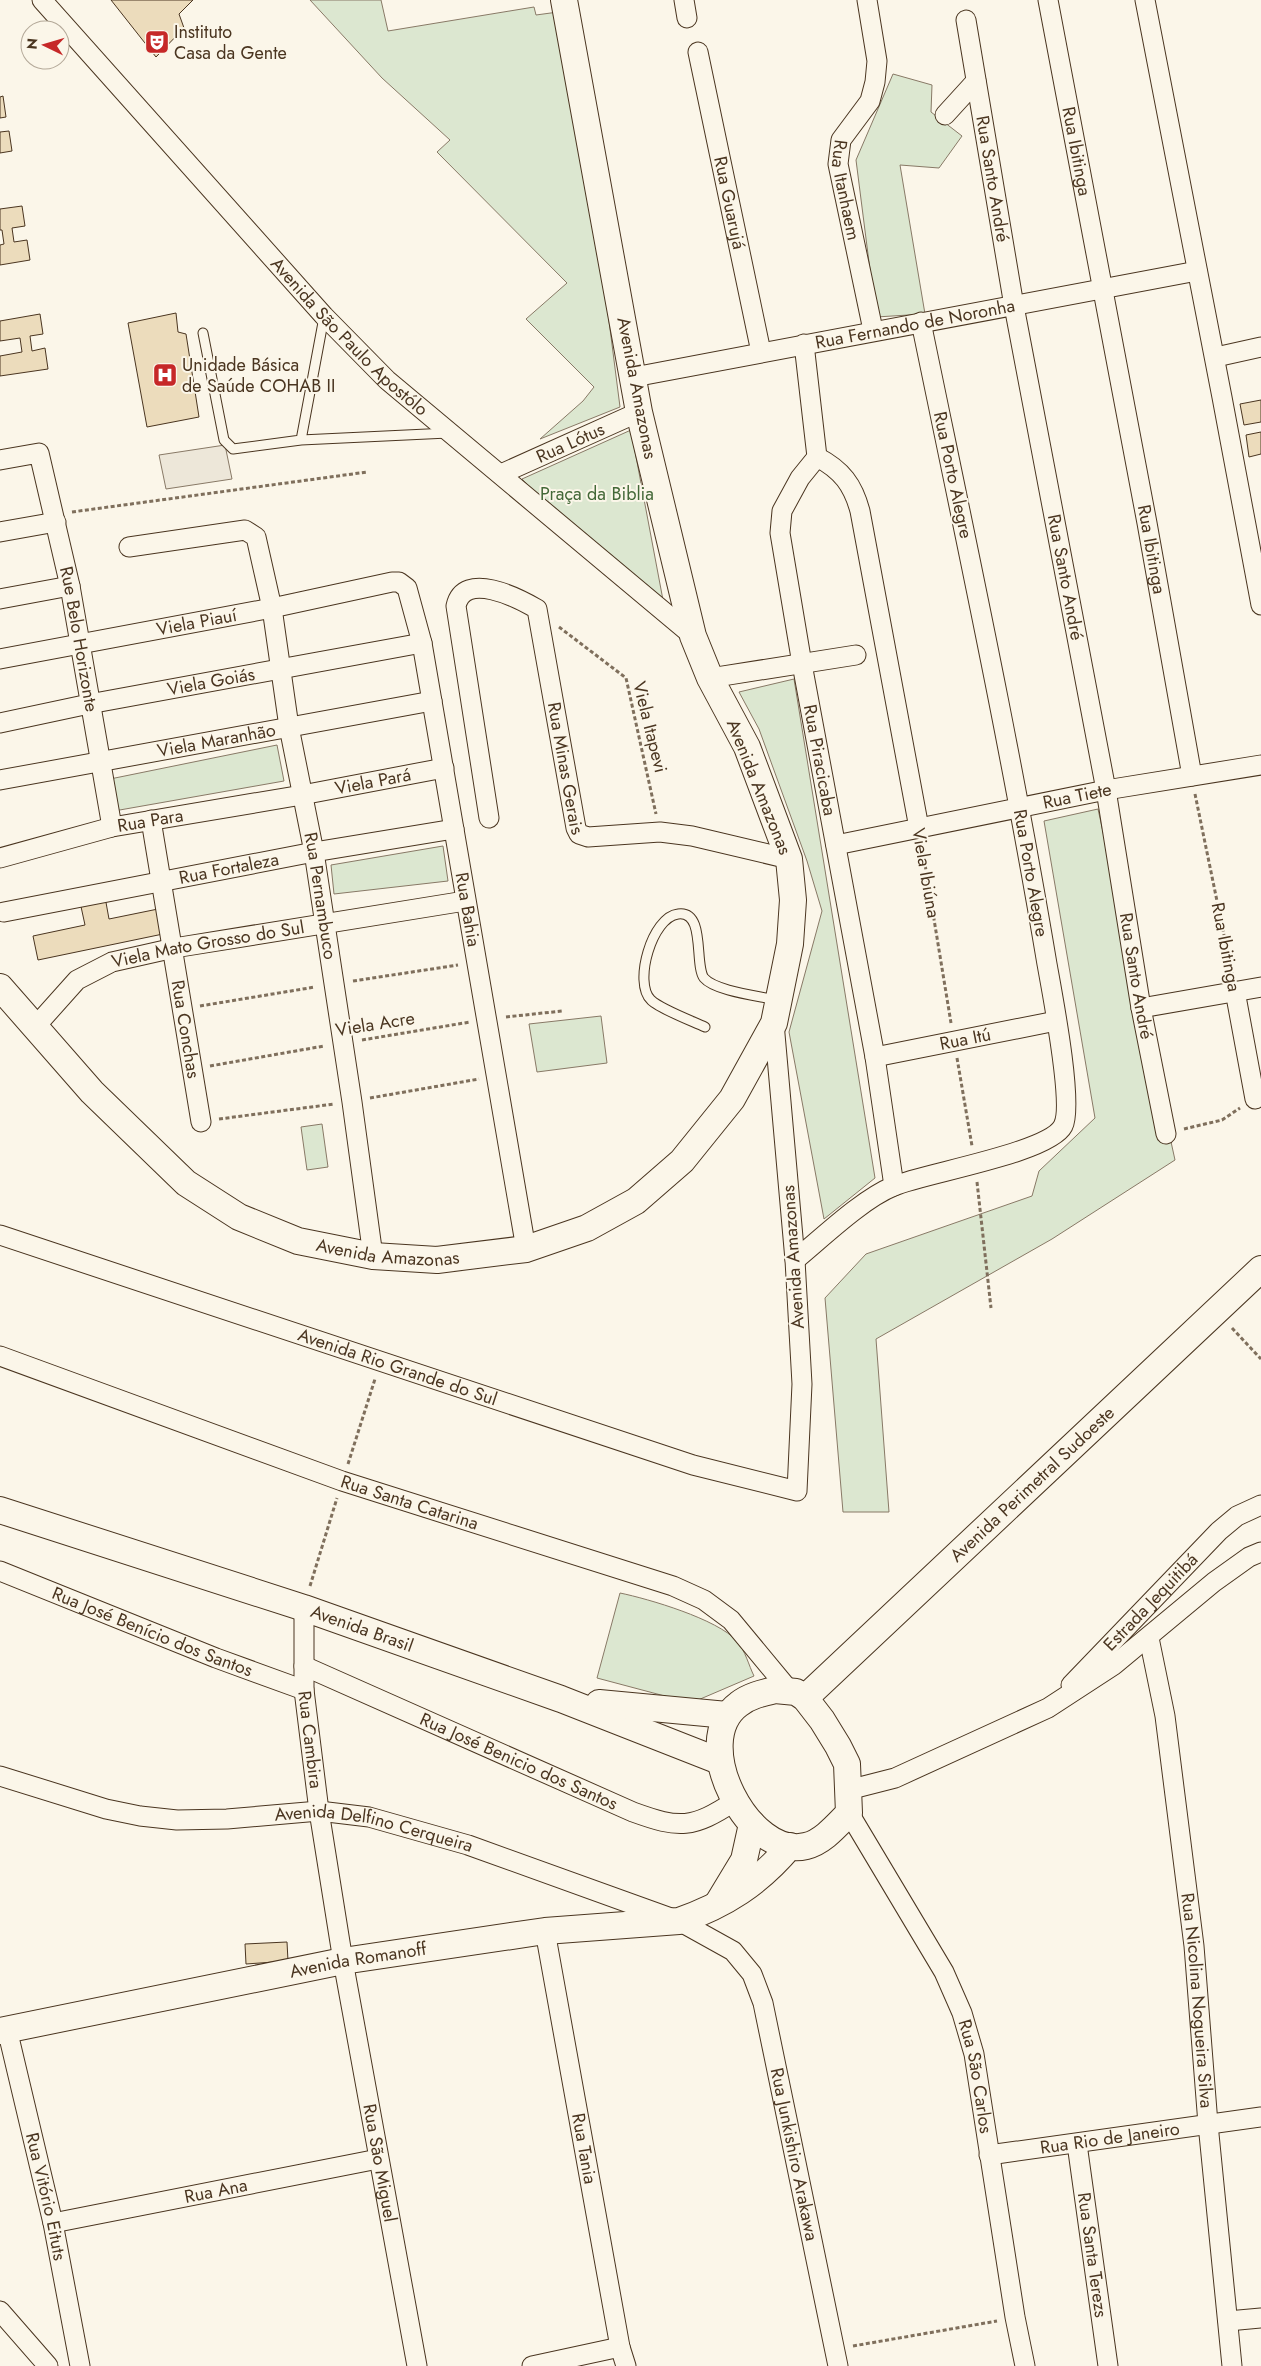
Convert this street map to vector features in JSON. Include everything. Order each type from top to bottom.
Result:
[{"type":"street","name":"Avenida São Paulo Apostólo","points":[[42,0],[324,316],[387,380],[693,636]]},
{"type":"street","name":"Avenida Amazonas","points":[[0,987],[92,1092],[186,1182],[239,1217],[298,1241],[372,1256],[437,1260],[526,1250],[587,1228],[636,1201],[682,1161],[732,1099],[776,1012],[790,944],[793,900],[790,859],[747,747],[710,678],[693,636],[639,412],[564,0]]},
{"type":"street","name":"Rua Itanhaem","points":[[867,0],[877,61],[875,82],[870,101],[841,140],[838,164],[873,330]]},
{"type":"street","name":"Rua Ibitinga","points":[[1048,0],[1147,523],[1192,776]]},
{"type":"street","points":[[1145,0],[1197,271],[1216,358],[1261,605]]},
{"type":"street","name":"Rua Santo André","points":[[966,20],[1014,306],[1106,790],[1141,1008],[1166,1134]]},
{"type":"street","name":"Rua Guarujá","points":[[698,52],[761,352]]},
{"type":"street","points":[[945,115],[976,81]]},
{"type":"street","name":"Rua Fernando de Noronha","points":[[634,377],[873,330],[1102,290],[1197,271]]},
{"type":"street","name":"Rua Porto Alegre","points":[[795,1260],[865,1204],[894,1186],[976,1164],[1036,1144],[1057,1133],[1063,1126],[1065,1089],[1056,1021],[1021,808],[922,322]]},
{"type":"street","points":[[804,344],[818,457]]},
{"type":"street","points":[[1216,358],[1261,347]]},
{"type":"street","name":"Rua Lótus","points":[[501,474],[639,412]]},
{"type":"street","name":"Rue Belo Horizonte","points":[[0,460],[39,453],[70,586],[99,762],[112,827]]},
{"type":"street","name":"Rua Piracicaba","points":[[818,457],[800,478],[782,511],[780,533],[802,664],[876,1057],[894,1186]]},
{"type":"street","name":"Viela Ibiúna","points":[[818,457],[842,473],[855,493],[860,511],[919,828]]},
{"type":"street","points":[[0,532],[55,518]]},
{"type":"street","name":"Rua Pernambuco","points":[[129,547],[245,530],[256,537],[272,608],[290,727],[314,852],[343,1043],[372,1256]]},
{"type":"street","name":"Viela Piauí","points":[[0,659],[272,608],[392,582]]},
{"type":"street","name":"Rua Bahia","points":[[392,582],[399,582],[410,592],[422,643],[526,1250]]},
{"type":"street","points":[[0,599],[70,586]]},
{"type":"street","points":[[489,818],[456,606],[457,599],[464,592],[473,588],[500,591],[519,599],[537,610]]},
{"type":"street","name":"Rua Minas Gerais","points":[[537,610],[576,828],[579,834],[588,837],[660,832],[692,836],[790,859]]},
{"type":"street","name":"Viela Goiás","points":[[0,723],[89,704],[422,643]]},
{"type":"street","points":[[710,678],[856,655]]},
{"type":"street","name":"Viela Maranhão","points":[[0,780],[432,701]]},
{"type":"street","name":"Rua Tiete","points":[[836,845],[1106,790],[1261,765]]},
{"type":"street","name":"Viela Pará","points":[[302,795],[444,768]]},
{"type":"street","name":"Rua Para","points":[[0,858],[112,827],[302,795]]},
{"type":"street","name":"Rua Conchas","points":[[151,820],[160,883],[174,948],[201,1122]]},
{"type":"street","name":"Rua Fortaleza","points":[[4,912],[314,852],[454,829]]},
{"type":"street","name":"Viela Mato Grosso do Sul","points":[[35,1027],[76,980],[112,962],[174,948],[465,900]]},
{"type":"street","points":[[1141,1008],[1261,987]]},
{"type":"street","name":"Rua Ibitinga","points":[[1235,991],[1255,1099]]},
{"type":"street","name":"Avenida Amazonas","points":[[776,1012],[795,1260],[802,1384],[797,1491]]},
{"type":"street","name":"Rua Itú","points":[[876,1057],[1056,1021]]},
{"type":"street","name":"Avenida Rio Grande do Sul","points":[[0,1235],[693,1465],[797,1491]]},
{"type":"street","name":"Avenida Perimetral Sudoeste","points":[[797,1694],[1261,1268]]},
{"type":"street","name":"Rua Santa Catarina","points":[[0,1356],[342,1481],[673,1586],[704,1600],[731,1620],[797,1694]]},
{"type":"street","name":"Estrada Jequitibá","points":[[1048,1708],[1218,1531],[1237,1516],[1261,1505]]},
{"type":"street","name":"Avenida Brasil","points":[[0,1510],[304,1608],[561,1699],[719,1761]]},
{"type":"street","name":"Estrada Jequitibá","points":[[848,1802],[895,1778],[1048,1708],[1114,1665],[1149,1638],[1214,1582],[1249,1557],[1261,1552]]},
{"type":"street","name":"Rua José Benício dos Santos","points":[[0,1571],[216,1658],[304,1690]]},
{"type":"street","name":"Rua Cambira","points":[[304,1608],[304,1690],[319,1811],[343,1961]]},
{"type":"street","name":"Rua Nicolina Nogueira Silva","points":[[1149,1638],[1165,1716],[1193,1936],[1208,2124],[1232,2366]]},
{"type":"street","name":"Rua José Benicio dos Santos","points":[[304,1666],[632,1812],[663,1823],[686,1824],[708,1818],[735,1801]]},
{"type":"street","points":[[757,1694],[797,1694],[822,1720],[847,1764],[848,1802],[820,1839],[806,1846],[790,1846],[776,1841],[752,1824],[735,1801],[719,1761],[719,1742],[727,1715],[739,1704],[757,1694]]},
{"type":"street","points":[[561,1699],[643,1709],[727,1715]]},
{"type":"street","name":"Avenida Delfino Cerqueira","points":[[0,1776],[106,1809],[140,1816],[177,1820],[227,1819],[319,1811],[369,1817],[468,1845],[679,1921],[732,1951]]},
{"type":"street","name":"Rua São Carlos","points":[[848,1802],[944,1972],[962,2013],[974,2054],[1014,2317],[1025,2366]]},
{"type":"street","points":[[717,1904],[744,1860],[752,1824]]},
{"type":"street","name":"Avenida Romanoff","points":[[4,2030],[343,1961],[545,1930],[679,1921],[698,1914],[755,1882],[770,1869],[790,1846]]},
{"type":"street","name":"Rua Tania","points":[[545,1930],[620,2347],[626,2366]]},
{"type":"street","name":"Rua Junkishiro Arakawa","points":[[732,1951],[752,1974],[763,2003],[836,2357]]},
{"type":"street","name":"Rua São Miguel","points":[[343,1961],[417,2366]]},
{"type":"street","name":"Rua Vitório Eituts","points":[[4,2030],[53,2223],[80,2366]]},
{"type":"street","name":"Rua Rio de Janeiro","points":[[989,2155],[1261,2117]]},
{"type":"street","name":"Rua Santa Terezs","points":[[1077,2144],[1108,2366]]},
{"type":"street","name":"Rua Ana","points":[[53,2223],[378,2159]]},
{"type":"street","points":[[0,2310],[48,2366]]},
{"type":"street","points":[[1228,2321],[1261,2318]]},
{"type":"street","points":[[532,2366],[620,2347]]},
{"type":"lane","points":[[301,440],[324,316]]},
{"type":"lane","points":[[203,333],[224,440],[233,449],[240,450],[301,440],[451,433]]},
{"type":"lane","points":[[705,1027],[652,1002],[646,994],[643,984],[647,958],[655,933],[666,918],[679,913],[688,916],[695,924],[703,977],[712,985],[776,1012]]},
{"type":"path","points":[[55,518],[367,472]]},
{"type":"path","name":"Viela Itapevi","points":[[537,610],[626,678],[660,832]]},
{"type":"path","name":"Rua Ibitinga","points":[[1192,776],[1235,991]]},
{"type":"path","name":"Viela Ibiúna","points":[[919,828],[976,1164],[991,1308]]},
{"type":"path","name":"Viela Acre","points":[[192,1069],[486,1020],[562,1011]]},
{"type":"path","points":[[1166,1134],[1222,1120],[1255,1099]]},
{"type":"path","points":[[1225,1321],[1261,1358]]},
{"type":"path","points":[[836,2357],[1014,2317]]},
{"type":"green space","points":[[310,0],[381,0],[388,31],[534,7],[536,15],[558,12],[603,274],[620,407],[540,439],[583,401],[594,387],[526,319],[567,283],[437,152],[450,140],[382,78]]},
{"type":"green space","points":[[893,74],[932,85],[931,112],[962,136],[939,168],[900,165],[925,314],[876,317],[856,160]]},
{"type":"green space","name":"Praça da Biblia","points":[[631,430],[663,600],[589,551],[522,479]]},
{"type":"green space","points":[[794,679],[875,1178],[824,1219],[789,1032],[822,911],[807,861],[759,729],[739,692]]},
{"type":"green space","points":[[277,745],[284,781],[114,811],[110,779]]},
{"type":"green space","points":[[1098,809],[1175,1160],[1052,1239],[876,1339],[889,1512],[843,1512],[825,1298],[866,1254],[1032,1196],[1039,1171],[1095,1118],[1044,821]]},
{"type":"green space","points":[[443,846],[448,881],[334,894],[331,865]]},
{"type":"green space","points":[[601,1016],[607,1063],[537,1072],[529,1024]]},
{"type":"green space","points":[[322,1124],[328,1167],[307,1170],[301,1127]]},
{"type":"green space","points":[[620,1593],[682,1611],[727,1633],[740,1645],[754,1676],[691,1703],[597,1678]]},
{"type":"shaded area","points":[[225,445],[232,479],[166,489],[159,455]]},
{"type":"building","name":"Instituto Casa da Gente","points":[[111,0],[193,0],[179,14],[184,28],[156,57]]},
{"type":"building","points":[[3,96],[6,117],[0,118],[0,97]]},
{"type":"building","points":[[9,131],[12,151],[0,153],[0,132]]},
{"type":"building","points":[[22,206],[25,226],[12,228],[14,242],[27,240],[30,260],[0,265],[0,245],[4,244],[2,230],[0,230],[0,209]]},
{"type":"building","name":"Unidade Básica de Saúde COHAB II","points":[[176,313],[178,332],[186,334],[199,417],[147,427],[128,323]]},
{"type":"building","points":[[40,314],[43,334],[30,336],[32,351],[45,348],[48,369],[0,376],[0,356],[22,352],[20,338],[0,341],[0,321]]},
{"type":"building","points":[[1261,400],[1261,422],[1244,425],[1240,404]]},
{"type":"building","points":[[1261,432],[1261,454],[1249,457],[1246,435]]},
{"type":"building","points":[[105,897],[109,919],[158,909],[163,934],[38,960],[33,936],[85,925],[80,902]]},
{"type":"building","points":[[287,1942],[288,1961],[246,1964],[245,1944]]},
{"type":"place","name":"Instituto Casa da Gente","points":[[157,42]]},
{"type":"place","name":"Unidade Básica de Saúde COHAB II","points":[[165,375]]}]
